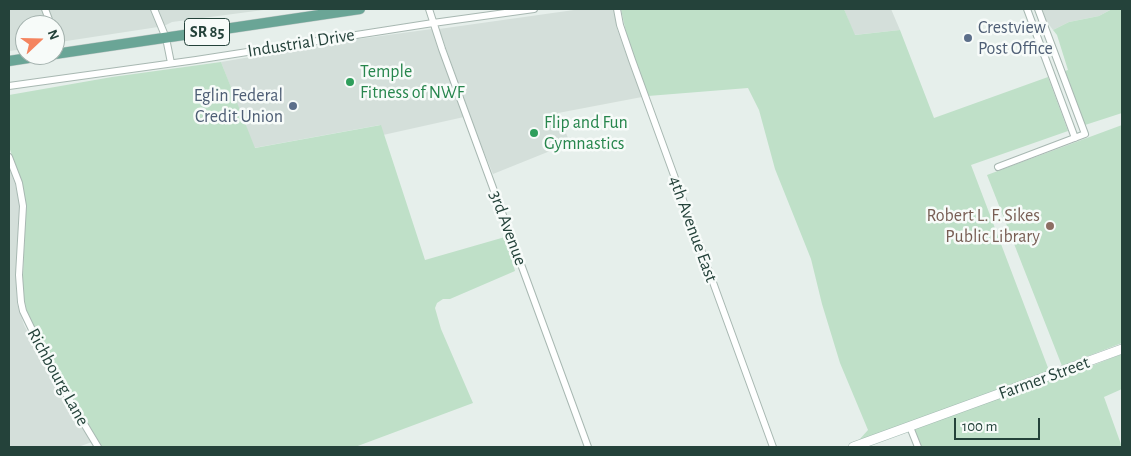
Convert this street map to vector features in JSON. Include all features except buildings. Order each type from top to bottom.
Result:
[{"type":"main road","name":"SR 85","points":[[65,52],[360,9]]},
{"type":"street","points":[[154,9],[166,38],[171,63]]},
{"type":"street","name":"3rd Avenue","points":[[429,9],[588,447]]},
{"type":"street","name":"Industrial Drive","points":[[9,86],[534,9]]},
{"type":"street","name":"4th Avenue East","points":[[617,9],[620,25],[635,70],[773,447]]},
{"type":"street","points":[[1027,9],[1074,138]]},
{"type":"street","points":[[998,167],[1085,134],[1038,9]]},
{"type":"street","points":[[1047,63],[1057,59]]},
{"type":"street","name":"Richbourg Lane","points":[[9,157],[18,183],[23,206],[19,275],[20,302],[23,312],[51,369],[98,447]]},
{"type":"street","name":"Farmer Street","points":[[853,447],[1122,349]]},
{"type":"street","points":[[910,427],[918,447]]},
{"type":"shaded area","points":[[9,9],[42,9],[44,15],[15,15],[15,50],[9,51]]},
{"type":"shaded area","points":[[49,9],[151,9],[158,27],[65,41],[65,15],[51,15]]},
{"type":"shaded area","points":[[158,9],[271,9],[172,22],[164,26]]},
{"type":"shaded area","points":[[581,9],[614,9],[617,29],[642,97],[558,113],[570,143],[493,174],[439,29]]},
{"type":"shaded area","points":[[844,9],[891,9],[900,30],[854,35]]},
{"type":"shaded area","points":[[1042,9],[1112,9],[1099,16],[1069,22],[1053,30],[1047,22]]},
{"type":"shaded area","points":[[432,29],[464,117],[383,135],[380,125],[254,148],[221,62],[344,41]]},
{"type":"shaded area","points":[[9,167],[20,206],[16,276],[17,303],[24,325],[48,371],[92,442],[78,447],[9,447]]},
{"type":"green space","points":[[621,9],[844,9],[855,35],[900,30],[934,118],[1048,77],[1068,131],[971,165],[1050,373],[859,440],[868,430],[840,363],[811,259],[775,169],[759,110],[748,88],[648,96],[627,37]]},
{"type":"green space","points":[[1112,9],[1122,9],[1122,113],[1085,125],[1065,71],[1068,70],[1057,35],[1053,30],[1069,22],[1099,16]]},
{"type":"green space","points":[[221,62],[255,148],[381,125],[425,260],[505,237],[515,271],[450,299],[443,299],[437,303],[435,308],[441,329],[473,403],[355,447],[102,447],[54,368],[26,310],[23,275],[26,206],[22,182],[9,147],[9,95],[112,77]]},
{"type":"green space","points":[[1122,125],[1122,343],[1062,366],[987,175]]},
{"type":"green space","points":[[1122,354],[1122,389],[1104,397],[1122,447],[922,447],[914,429],[1052,378],[1053,381]]},
{"type":"place","name":"Crestview Post Office","points":[[968,38]]},
{"type":"place","name":"Temple Fitness of NWF","points":[[350,82]]},
{"type":"place","name":"Eglin Federal Credit Union","points":[[293,106]]},
{"type":"place","name":"Flip and Fun Gymnastics","points":[[534,133]]},
{"type":"place","name":"Robert L. F. Sikes Public Library","points":[[1050,226]]}]
